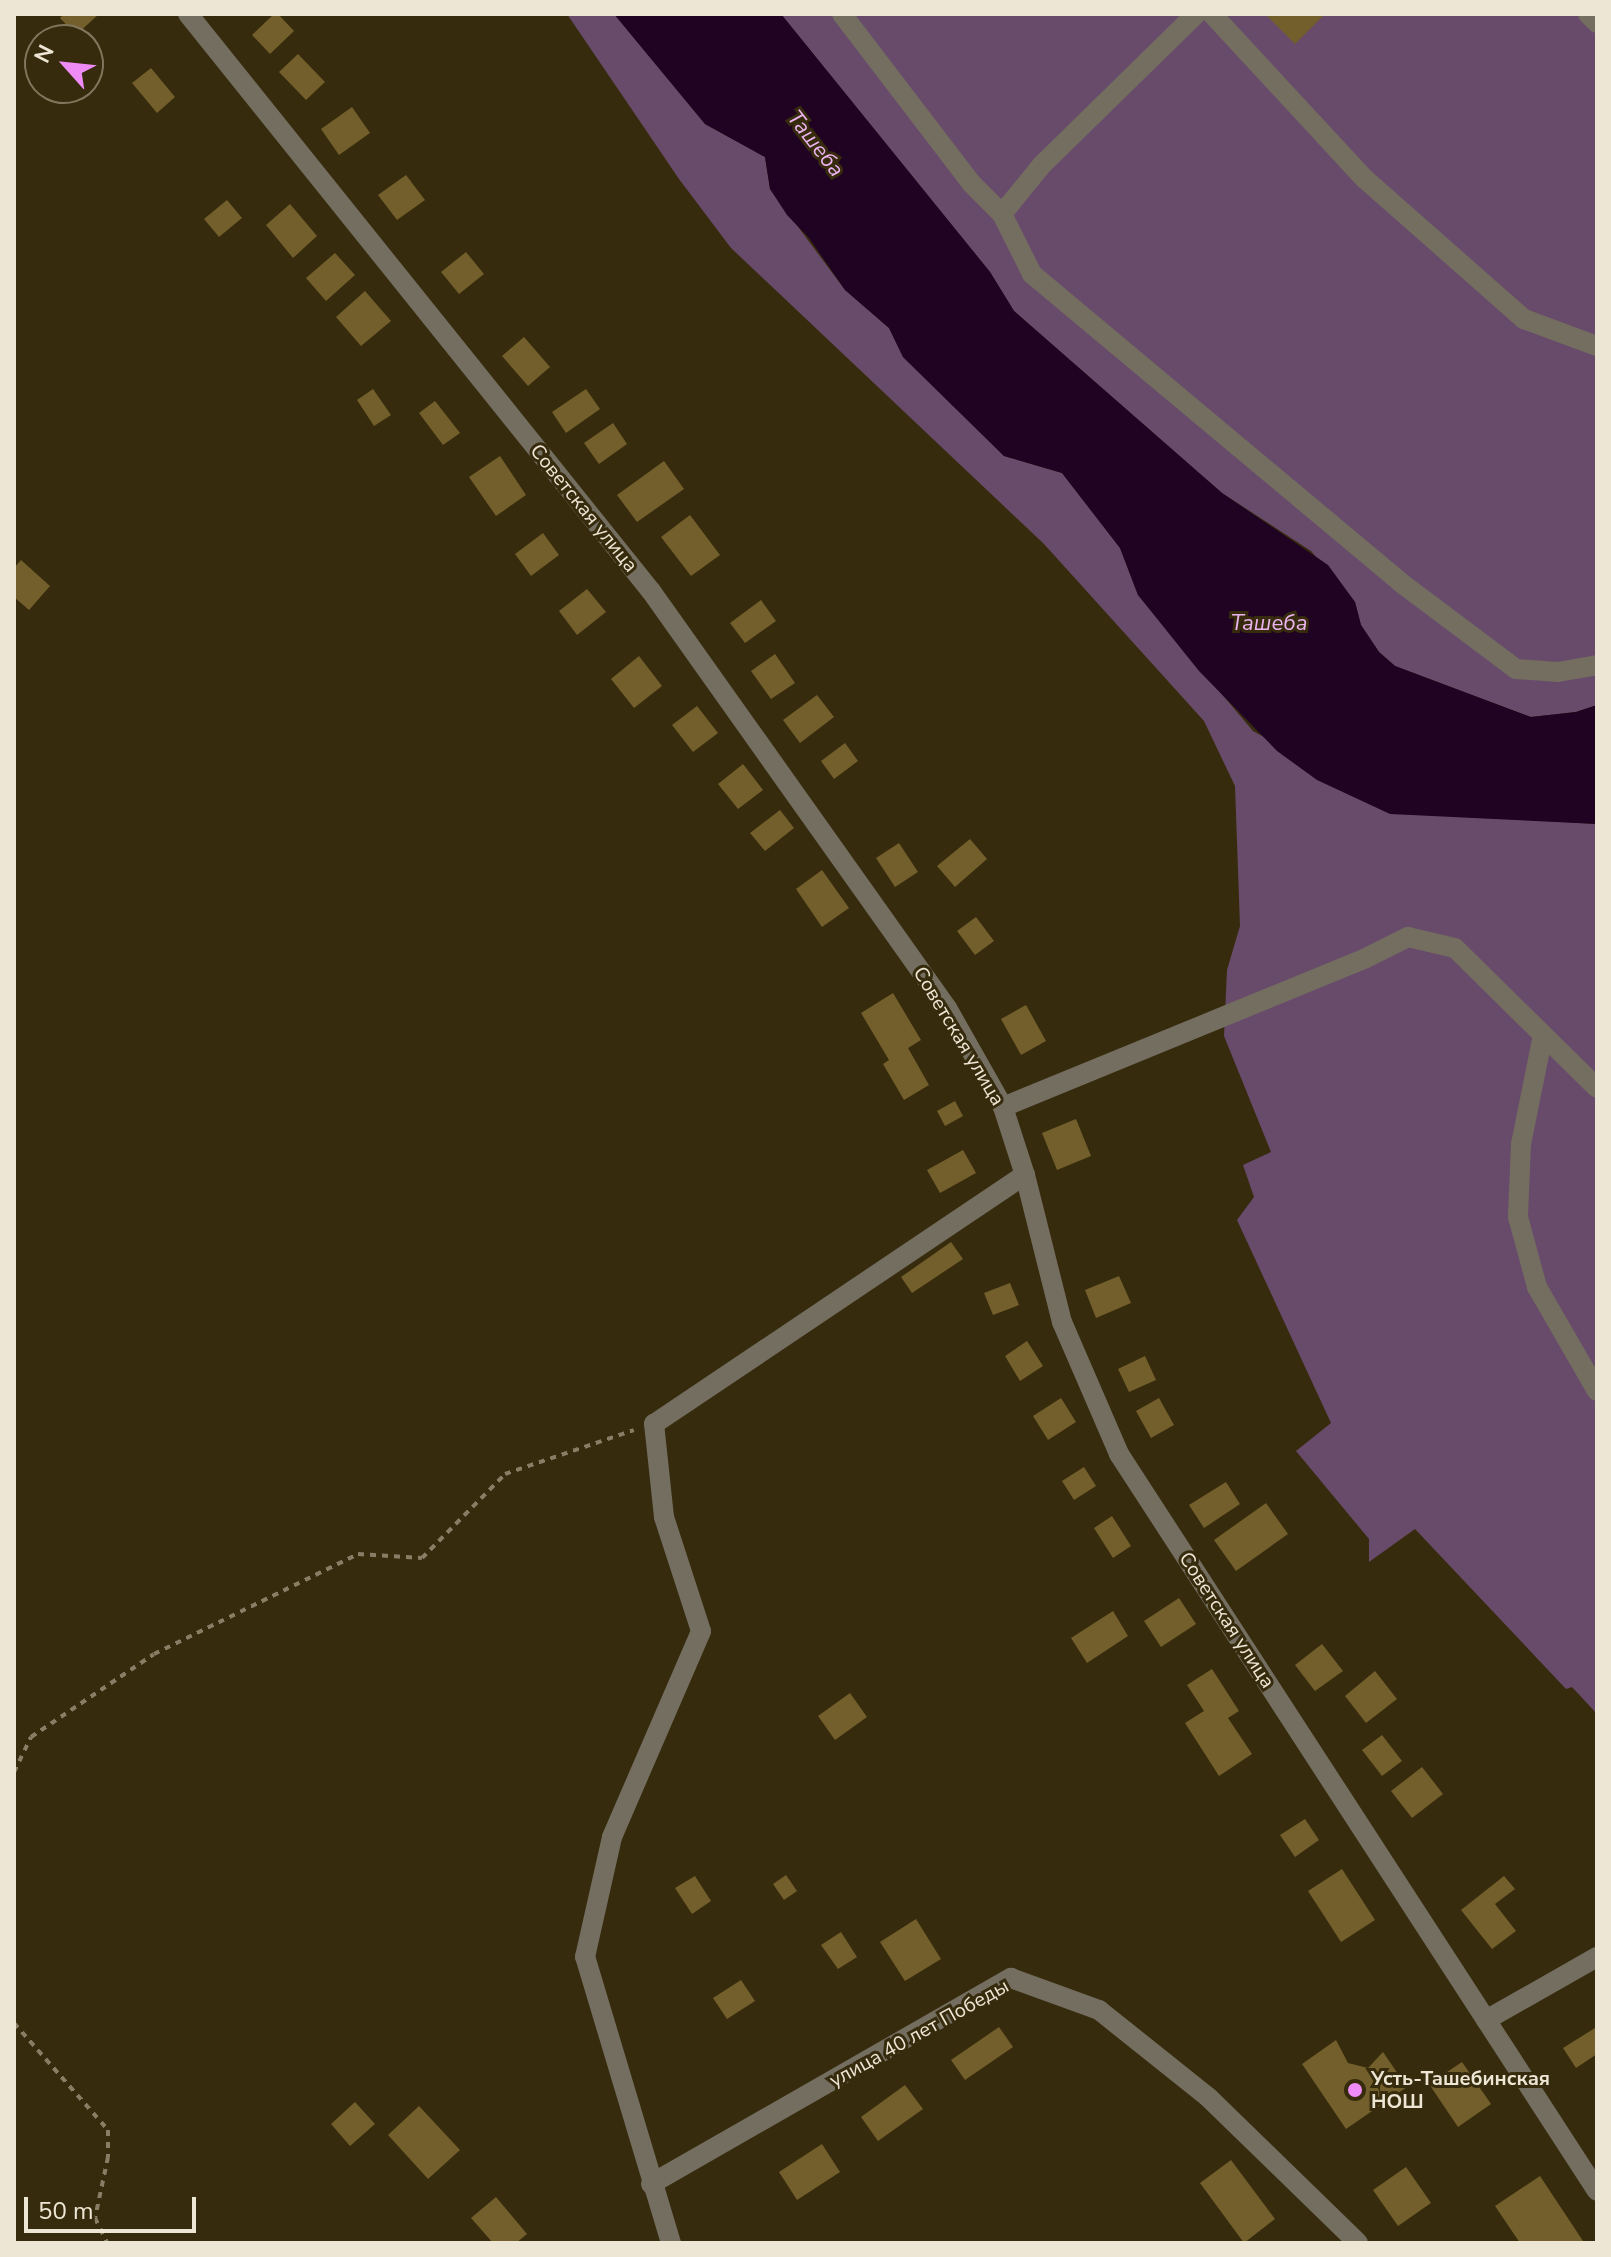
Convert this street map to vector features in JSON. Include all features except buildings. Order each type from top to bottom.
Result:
[{"type":"street","name":"Советская улица","points":[[188,14],[651,591],[947,1008],[1003,1107],[1025,1175],[1062,1322],[1119,1454],[1597,2191]]},
{"type":"street","points":[[842,14],[971,183],[1002,214],[1032,274],[1219,435],[1412,591],[1516,669],[1558,672],[1597,665]]},
{"type":"street","points":[[1002,214],[1041,166],[1196,14]]},
{"type":"street","points":[[1212,14],[1365,179],[1524,319],[1597,346]]},
{"type":"street","points":[[1588,14],[1597,23]]},
{"type":"street","points":[[1003,1107],[1366,958],[1408,937],[1455,948],[1597,1088]]},
{"type":"street","points":[[1543,1035],[1521,1144],[1518,1217],[1537,1287],[1597,1391]]},
{"type":"street","points":[[671,2243],[585,1957],[612,1837],[701,1631],[664,1517],[654,1424],[1025,1175]]},
{"type":"street","points":[[1486,2020],[1597,1957]]},
{"type":"street","name":"улица 40 лет Победы","points":[[651,2184],[1011,1978],[1099,2010],[1208,2097],[1358,2243]]},
{"type":"path","points":[[14,1772],[31,1737],[154,1654],[358,1554],[422,1558],[505,1474],[654,1424]]},
{"type":"path","points":[[14,2023],[108,2130],[108,2157],[95,2218],[107,2243]]},
{"type":"shaded area","points":[[567,14],[614,14],[705,124],[765,157],[770,189],[845,290],[889,328],[903,357],[1004,456],[1062,473],[1120,548],[1138,595],[1253,731],[1403,813],[1597,824],[1597,1714],[1572,1687],[1566,1689],[1415,1529],[1369,1562],[1369,1539],[1296,1451],[1331,1423],[1237,1220],[1254,1197],[1243,1165],[1271,1152],[1224,1036],[1227,970],[1240,926],[1235,786],[1204,721],[1044,544],[731,248],[679,179]]},
{"type":"shaded area","points":[[781,14],[1597,14],[1597,705],[1576,712],[1531,717],[1395,666],[1379,652],[1361,625],[1355,602],[1311,551],[1222,493],[1014,311],[990,272]]},
{"type":"water","name":"Ташеба","points":[[614,14],[781,14],[990,272],[1014,311],[1222,493],[1328,565],[1355,602],[1361,625],[1379,652],[1395,666],[1531,717],[1576,712],[1597,705],[1597,824],[1390,814],[1317,780],[1277,751],[1199,671],[1138,595],[1120,548],[1062,473],[1004,456],[903,357],[889,328],[845,290],[809,238],[787,215],[770,189],[765,157],[705,124]]},
{"type":"place","name":"Усть-Ташебинская НОШ","points":[[1355,2090]]}]
